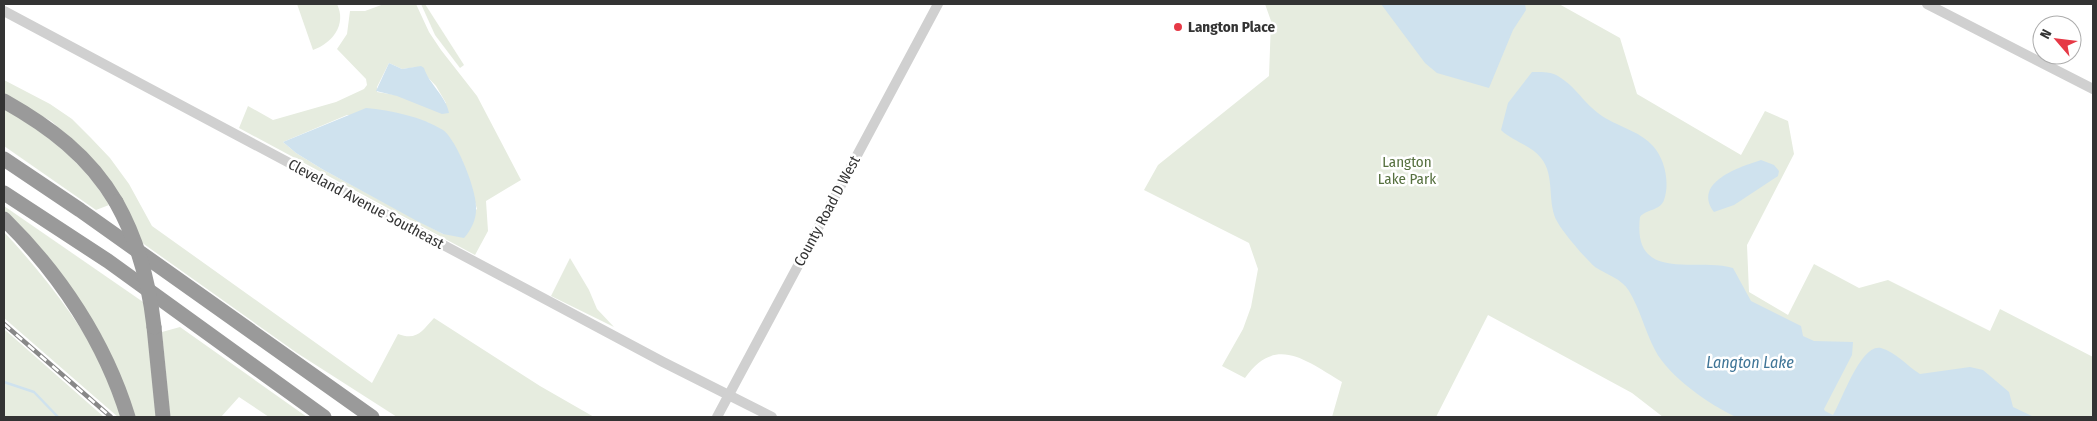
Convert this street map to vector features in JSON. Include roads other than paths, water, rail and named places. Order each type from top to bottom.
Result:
[{"type":"highway","points":[[4,101],[61,137],[89,166],[116,202],[130,228],[145,270],[154,326],[163,417]]},
{"type":"highway","points":[[4,159],[372,417]]},
{"type":"highway","points":[[4,193],[108,261],[324,417]]},
{"type":"highway","points":[[4,219],[34,251],[70,298],[101,348],[120,392],[128,417]]},
{"type":"highway","points":[[312,374],[385,417]]},
{"type":"street","name":"County Road D West","points":[[717,417],[938,4]]},
{"type":"street","points":[[1927,4],[2093,89]]},
{"type":"street","name":"Cleveland Avenue Southeast","points":[[4,11],[772,417]]},
{"type":"water","points":[[1381,4],[1525,4],[1526,10],[1513,30],[1489,88],[1437,73],[1425,63]]},
{"type":"water","points":[[389,63],[402,69],[421,66],[424,68],[426,74],[445,101],[449,113],[442,114],[397,96],[376,91]]},
{"type":"water","name":"Langton Lake","points":[[1532,72],[1547,72],[1558,76],[1567,82],[1600,114],[1643,137],[1657,151],[1665,172],[1666,193],[1662,204],[1640,217],[1640,238],[1646,252],[1656,260],[1670,264],[1718,265],[1733,268],[1751,301],[1801,326],[1803,336],[1814,341],[1853,342],[1852,355],[1824,409],[1825,411],[1833,415],[1859,363],[1866,354],[1874,349],[1881,348],[1897,356],[1920,374],[1970,367],[1983,370],[2009,392],[2013,407],[2034,417],[1736,417],[1702,397],[1669,370],[1661,360],[1651,343],[1633,298],[1626,287],[1618,280],[1595,267],[1561,228],[1554,215],[1550,181],[1546,165],[1541,158],[1501,130],[1508,103]]},
{"type":"water","points":[[366,108],[396,112],[416,118],[435,125],[449,136],[466,167],[476,202],[474,221],[464,238],[443,234],[417,221],[322,169],[296,153],[283,142]]},
{"type":"water","points":[[1761,160],[1774,165],[1779,171],[1778,176],[1734,205],[1714,212],[1709,201],[1709,192],[1714,184],[1721,177]]},
{"type":"waterway","points":[[4,382],[34,392],[58,417]]},
{"type":"railway","points":[[4,324],[111,417]]},
{"type":"place","name":"Langton Place","points":[[1178,27]]},
{"type":"park label","name":"Langton Lake Park","points":[[1407,170]]}]
